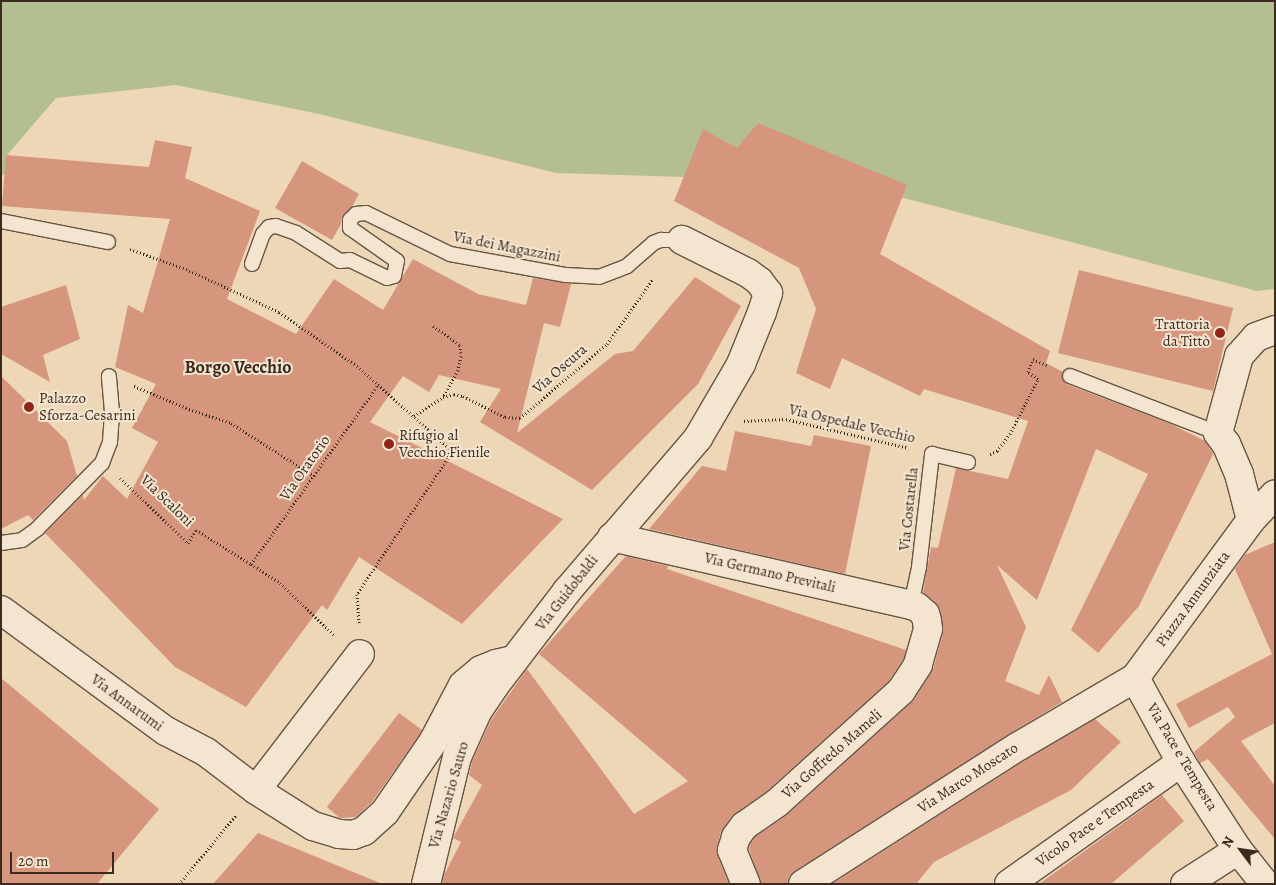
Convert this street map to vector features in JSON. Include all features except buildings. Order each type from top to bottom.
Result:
[{"type":"street","name":"Via Guidobaldi","points":[[514,660],[612,537],[685,455],[708,423],[741,364],[768,293],[760,281],[748,272],[682,240]]},
{"type":"street","points":[[1251,520],[1239,474],[1222,439],[1239,356],[1256,337],[1275,330]]},
{"type":"street","name":"Piazza Annunziata","points":[[1136,678],[1251,520],[1275,494]]},
{"type":"street","name":"Via Germano Previtali","points":[[612,537],[918,610]]},
{"type":"street","name":"Via Annarumi","points":[[1,610],[166,731],[206,752],[256,790],[323,830],[353,835],[364,831],[375,823],[433,742],[458,692],[481,670],[514,660]]},
{"type":"street","name":"Via Goffredo Mameli","points":[[746,884],[732,850],[736,837],[744,826],[777,803],[901,691],[918,665],[928,629],[918,610]]},
{"type":"street","points":[[256,790],[360,654]]},
{"type":"street","name":"Via Nazario Sauro","points":[[426,884],[457,757],[477,712],[514,660]]},
{"type":"street","name":"Via Pace e Tempesta","points":[[1136,678],[1182,762],[1238,850],[1265,884]]},
{"type":"street","name":"Via Marco Moscato","points":[[803,884],[1019,746],[1136,678]]},
{"type":"street","name":"Vicolo Pace e Tempesta","points":[[1009,884],[1182,762]]},
{"type":"street","points":[[1185,884],[1238,850]]},
{"type":"lane","name":"Via dei Magazzini","points":[[252,264],[263,234],[270,227],[276,226],[296,233],[340,261],[350,260],[387,278],[394,276],[397,261],[350,228],[350,220],[356,214],[366,212],[450,254],[566,275],[599,277],[627,266],[652,243],[661,240],[682,240]]},
{"type":"lane","points":[[1,221],[108,242]]},
{"type":"lane","points":[[1,542],[22,540],[37,529],[102,463],[110,442],[112,412],[109,376]]},
{"type":"lane","points":[[1070,376],[1222,439]]},
{"type":"lane","name":"Via Costarella","points":[[918,610],[919,567],[932,454],[968,462]]},
{"type":"path","name":"Via Oscura","points":[[443,397],[454,394],[463,396],[505,417],[520,418],[607,344],[682,240]]},
{"type":"path","points":[[108,242],[186,269],[279,312],[320,338],[378,385],[450,449],[448,458],[358,594],[360,654]]},
{"type":"path","points":[[414,416],[443,397],[458,370],[461,356],[460,345],[433,326]]},
{"type":"path","points":[[1010,434],[1038,379],[1028,372],[1033,359],[1070,376]]},
{"type":"path","points":[[109,376],[189,409],[232,423],[314,476]]},
{"type":"path","name":"Via Oratorio","points":[[251,564],[378,385]]},
{"type":"path","name":"Via Ospedale Vecchio","points":[[708,423],[786,419],[932,454]]},
{"type":"path","name":"Via Scaloni","points":[[102,463],[141,496],[188,543],[196,530],[251,564],[280,584],[329,630],[360,654]]},
{"type":"path","points":[[179,884],[256,790]]},
{"type":"green space","points":[[1,1],[1275,1],[1275,289],[1257,291],[843,182],[556,173],[319,114],[176,85],[56,98],[7,155],[5,174],[1,176]]},
{"type":"place","name":"Trattoria da Tittò","points":[[1220,333]]},
{"type":"place","name":"Palazzo Sforza-Cesarini","points":[[29,407]]},
{"type":"place","name":"Rifugio al Vecchio Fienile","points":[[389,444]]},
{"type":"district","name":"Borgo Vecchio","points":[[238,367]]}]
